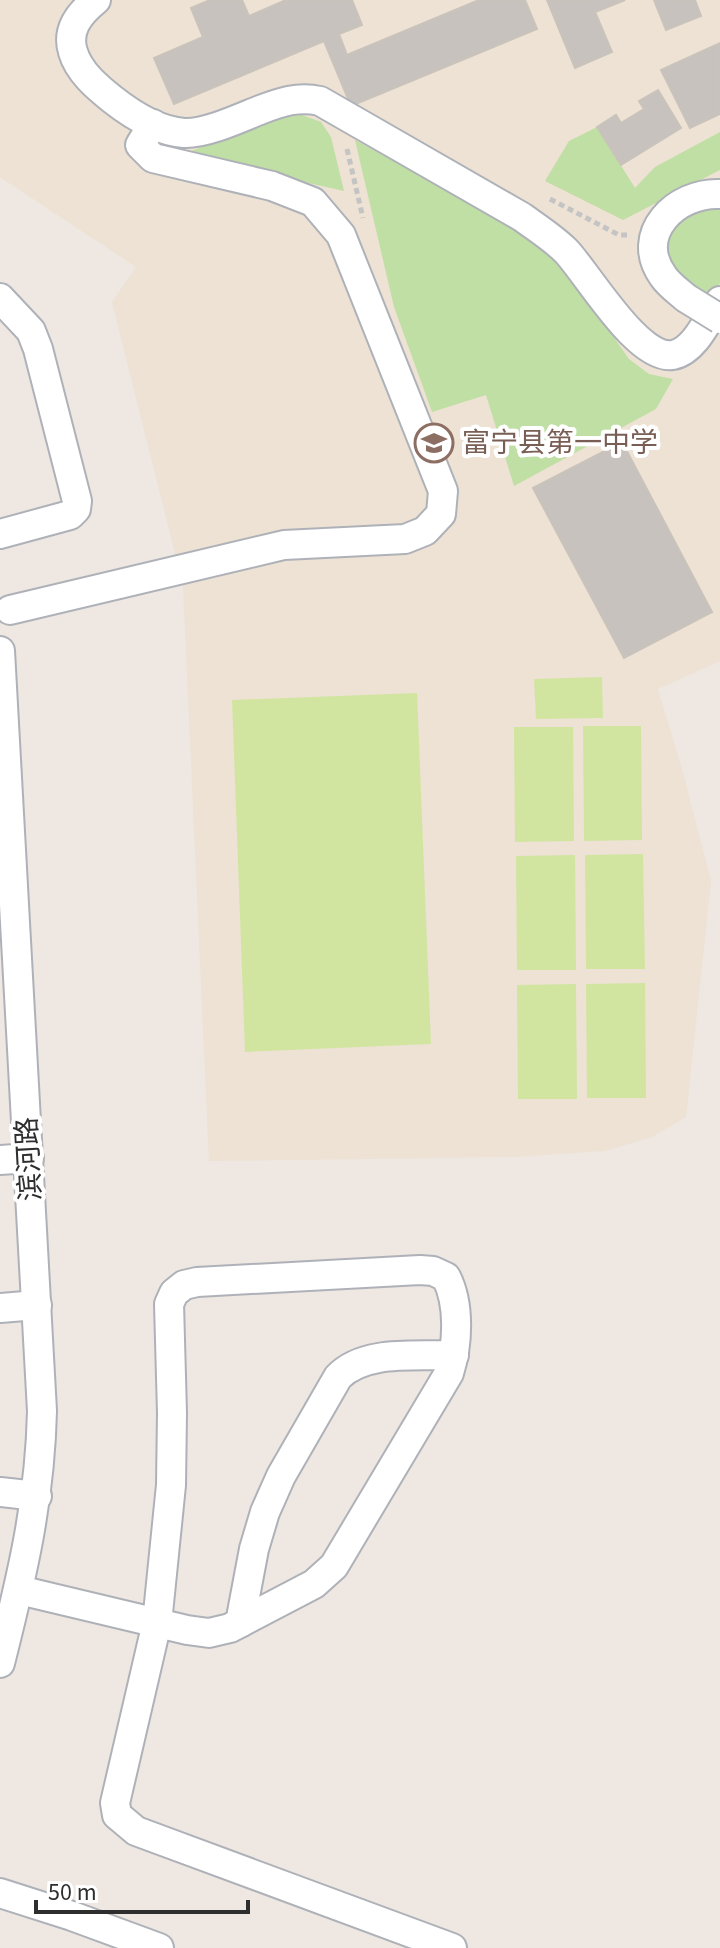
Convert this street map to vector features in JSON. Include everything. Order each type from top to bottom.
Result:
[{"type":"street","points":[[96,0],[75,22],[71,34],[75,60],[96,86],[130,113],[153,124],[185,133],[221,125],[284,101],[307,98],[320,101],[522,217],[549,236],[566,251],[629,330],[651,350],[672,355],[684,351],[720,301]]},
{"type":"street","points":[[10,610],[284,545],[405,539],[425,531],[441,514],[443,491],[341,235],[313,202],[272,186],[153,158],[140,145],[153,124]]},
{"type":"street","points":[[720,194],[683,200],[669,210],[659,223],[655,237],[656,264],[672,287],[720,319]]},
{"type":"street","points":[[0,298],[31,331],[38,349],[77,501],[76,509],[70,515],[0,534]]},
{"type":"street","name":"滨河路","points":[[0,651],[7,912],[29,1158],[42,1411],[37,1496],[19,1590],[0,1663]]},
{"type":"street","points":[[0,1160],[29,1158]]},
{"type":"street","points":[[19,1590],[157,1623],[209,1633],[220,1632],[240,1623],[314,1584],[330,1571],[443,1387],[454,1355],[455,1327],[451,1287],[446,1277],[433,1271],[420,1270],[197,1282],[184,1285],[174,1293],[168,1315],[172,1413],[171,1485],[165,1558],[157,1623],[117,1790],[117,1815],[136,1831],[452,1948]]},
{"type":"street","points":[[0,1308],[37,1305]]},
{"type":"street","points":[[240,1623],[254,1549],[265,1512],[281,1476],[338,1377],[347,1368],[372,1359],[454,1355]]},
{"type":"street","points":[[0,1492],[37,1496]]},
{"type":"street","points":[[0,1893],[159,1948]]},
{"type":"path","points":[[344,140],[366,231]]},
{"type":"path","points":[[548,199],[619,235]]},
{"type":"shaded area","name":"富宁县第一中学","points":[[0,0],[720,0],[720,661],[658,689],[711,881],[686,1117],[652,1137],[605,1151],[514,1157],[209,1161],[183,585],[112,302],[136,267],[0,177]]},
{"type":"green space","points":[[302,115],[321,122],[331,137],[344,191],[181,155],[277,118]]},
{"type":"green space","points":[[597,127],[635,188],[655,167],[720,132],[720,170],[623,220],[545,181],[569,141]]},
{"type":"green space","points":[[355,140],[510,224],[542,248],[570,275],[629,359],[649,374],[673,379],[656,409],[514,486],[486,395],[432,412],[394,307]]},
{"type":"green space","points":[[700,207],[720,207],[720,283],[708,301],[674,272],[668,254],[669,236],[685,212]]},
{"type":"green space","points":[[602,677],[603,718],[536,719],[534,679]]},
{"type":"green space","points":[[417,693],[431,1044],[245,1052],[232,700]]},
{"type":"green space","points":[[583,726],[641,726],[642,840],[584,841]]},
{"type":"green space","points":[[514,727],[573,727],[574,841],[515,842]]},
{"type":"green space","points":[[643,854],[645,969],[586,969],[585,855]]},
{"type":"green space","points":[[575,855],[576,970],[517,970],[516,856]]},
{"type":"green space","points":[[645,983],[646,1098],[587,1098],[586,984]]},
{"type":"green space","points":[[576,984],[577,1099],[518,1099],[517,985]]},
{"type":"building","points":[[210,0],[242,0],[249,16],[286,0],[352,0],[362,25],[339,34],[347,55],[479,0],[525,0],[537,29],[351,106],[324,41],[174,104],[154,58],[203,37],[191,8]]},
{"type":"building","points":[[547,0],[625,0],[595,12],[612,52],[575,68]]},
{"type":"building","points":[[654,0],[695,0],[701,16],[666,30]]},
{"type":"building","points":[[720,43],[720,114],[690,128],[661,70]]},
{"type":"building","points":[[658,90],[681,128],[621,165],[597,127],[616,115],[621,123],[644,109],[639,101]]},
{"type":"building","points":[[622,442],[712,612],[624,658],[533,488]]},
{"type":"place","name":"富宁县第一中学","points":[[434,443]]}]
